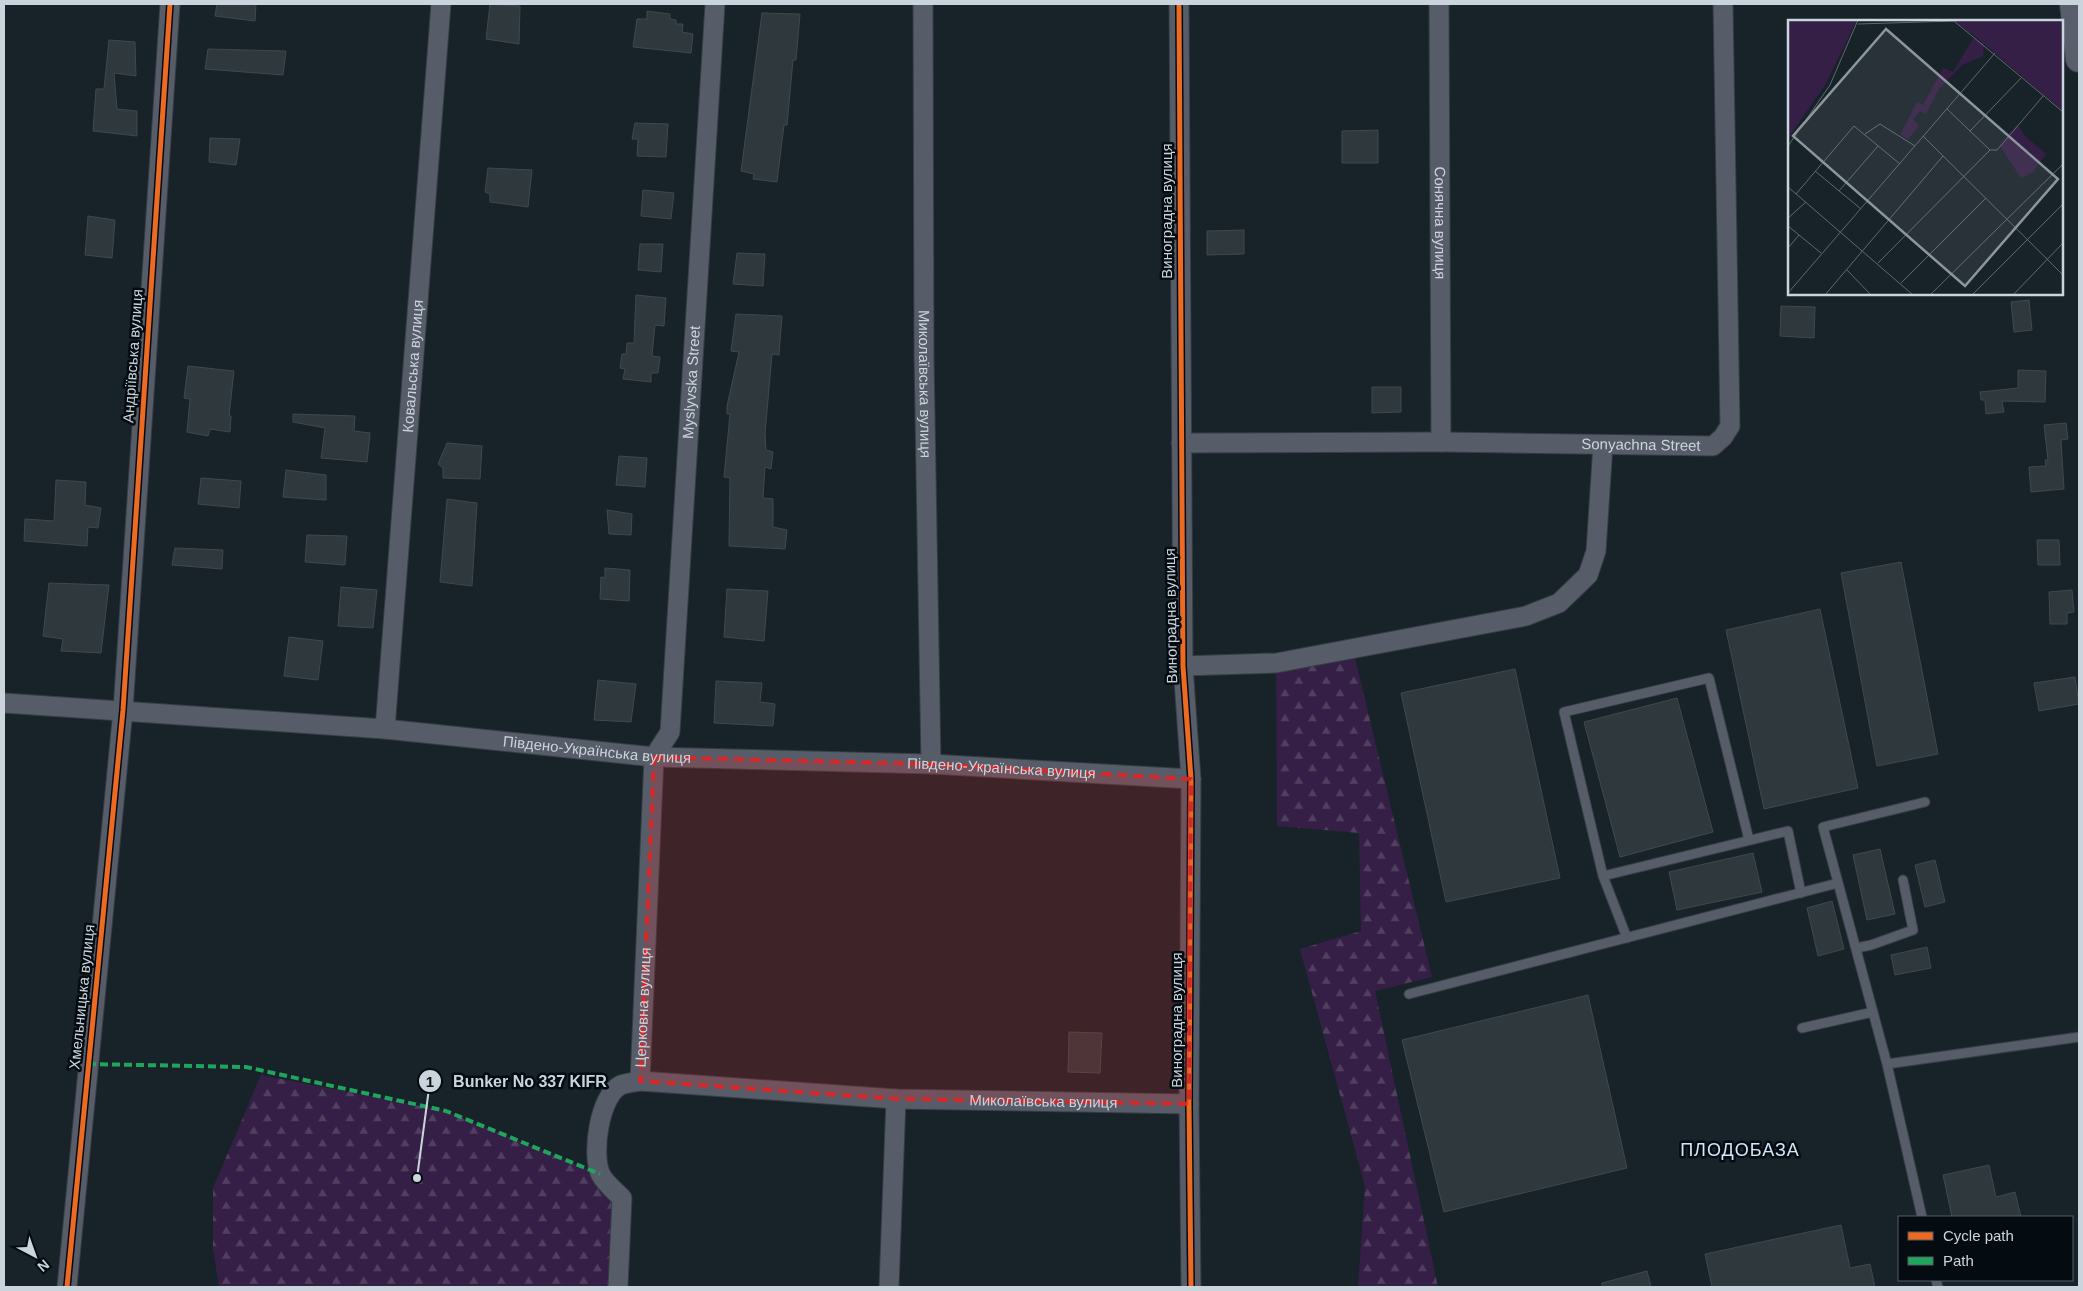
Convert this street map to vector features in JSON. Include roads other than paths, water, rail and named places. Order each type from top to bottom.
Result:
[{"type":"main road","points":[[2073,4],[2079,59]]},
{"type":"street","name":"Андріївська вулиця","points":[[123,710],[170,4]]},
{"type":"street","name":"Ковальська вулиця","points":[[385,729],[442,4]]},
{"type":"street","name":"Myslyvska Street","points":[[654,757],[670,732],[716,4]]},
{"type":"street","name":"Миколаївська вулиця","points":[[923,4],[924,357],[931,764]]},
{"type":"street","name":"Виноградна вулиця","points":[[1179,4],[1183,666],[1192,779],[1189,1104],[1191,1287]]},
{"type":"street","name":"Сонячна вулиця","points":[[1439,4],[1441,442]]},
{"type":"street","name":"Sonyachna Street","points":[[1181,443],[1441,442],[1713,446],[1723,437],[1730,426],[1723,4]]},
{"type":"street","points":[[1183,666],[1276,663],[1526,616],[1559,603],[1588,575],[1596,551],[1603,445]]},
{"type":"street","name":"Південо-Українська вулиця","points":[[4,703],[385,729],[654,757],[931,764],[1192,779]]},
{"type":"street","name":"Хмельницька вулиця","points":[[67,1287],[123,710]]},
{"type":"street","name":"Церковна вулиця","points":[[618,1287],[622,1198],[600,1174],[598,1152],[599,1121],[606,1101],[620,1085],[640,1081],[654,757]]},
{"type":"street","name":"Миколаївська вулиця","points":[[640,1081],[896,1099],[1189,1104]]},
{"type":"street","points":[[889,1287],[896,1099]]},
{"type":"lane","points":[[1626,938],[1603,876],[1564,712],[1709,678],[1749,840]]},
{"type":"lane","points":[[1922,1216],[1873,1012],[1823,827],[1925,802]]},
{"type":"lane","points":[[1603,876],[1788,831],[1800,893]]},
{"type":"lane","points":[[1856,948],[1871,945],[1913,930],[1903,880]]},
{"type":"lane","points":[[1409,994],[1838,883]]},
{"type":"lane","points":[[1802,1028],[1873,1012]]},
{"type":"lane","points":[[1886,1064],[2079,1036]]},
{"type":"place","name":"Bunker No 337 KIFR","points":[[417,1178]]},
{"type":"district","name":"ПЛОДОБАЗА","points":[[1740,1150]]}]
